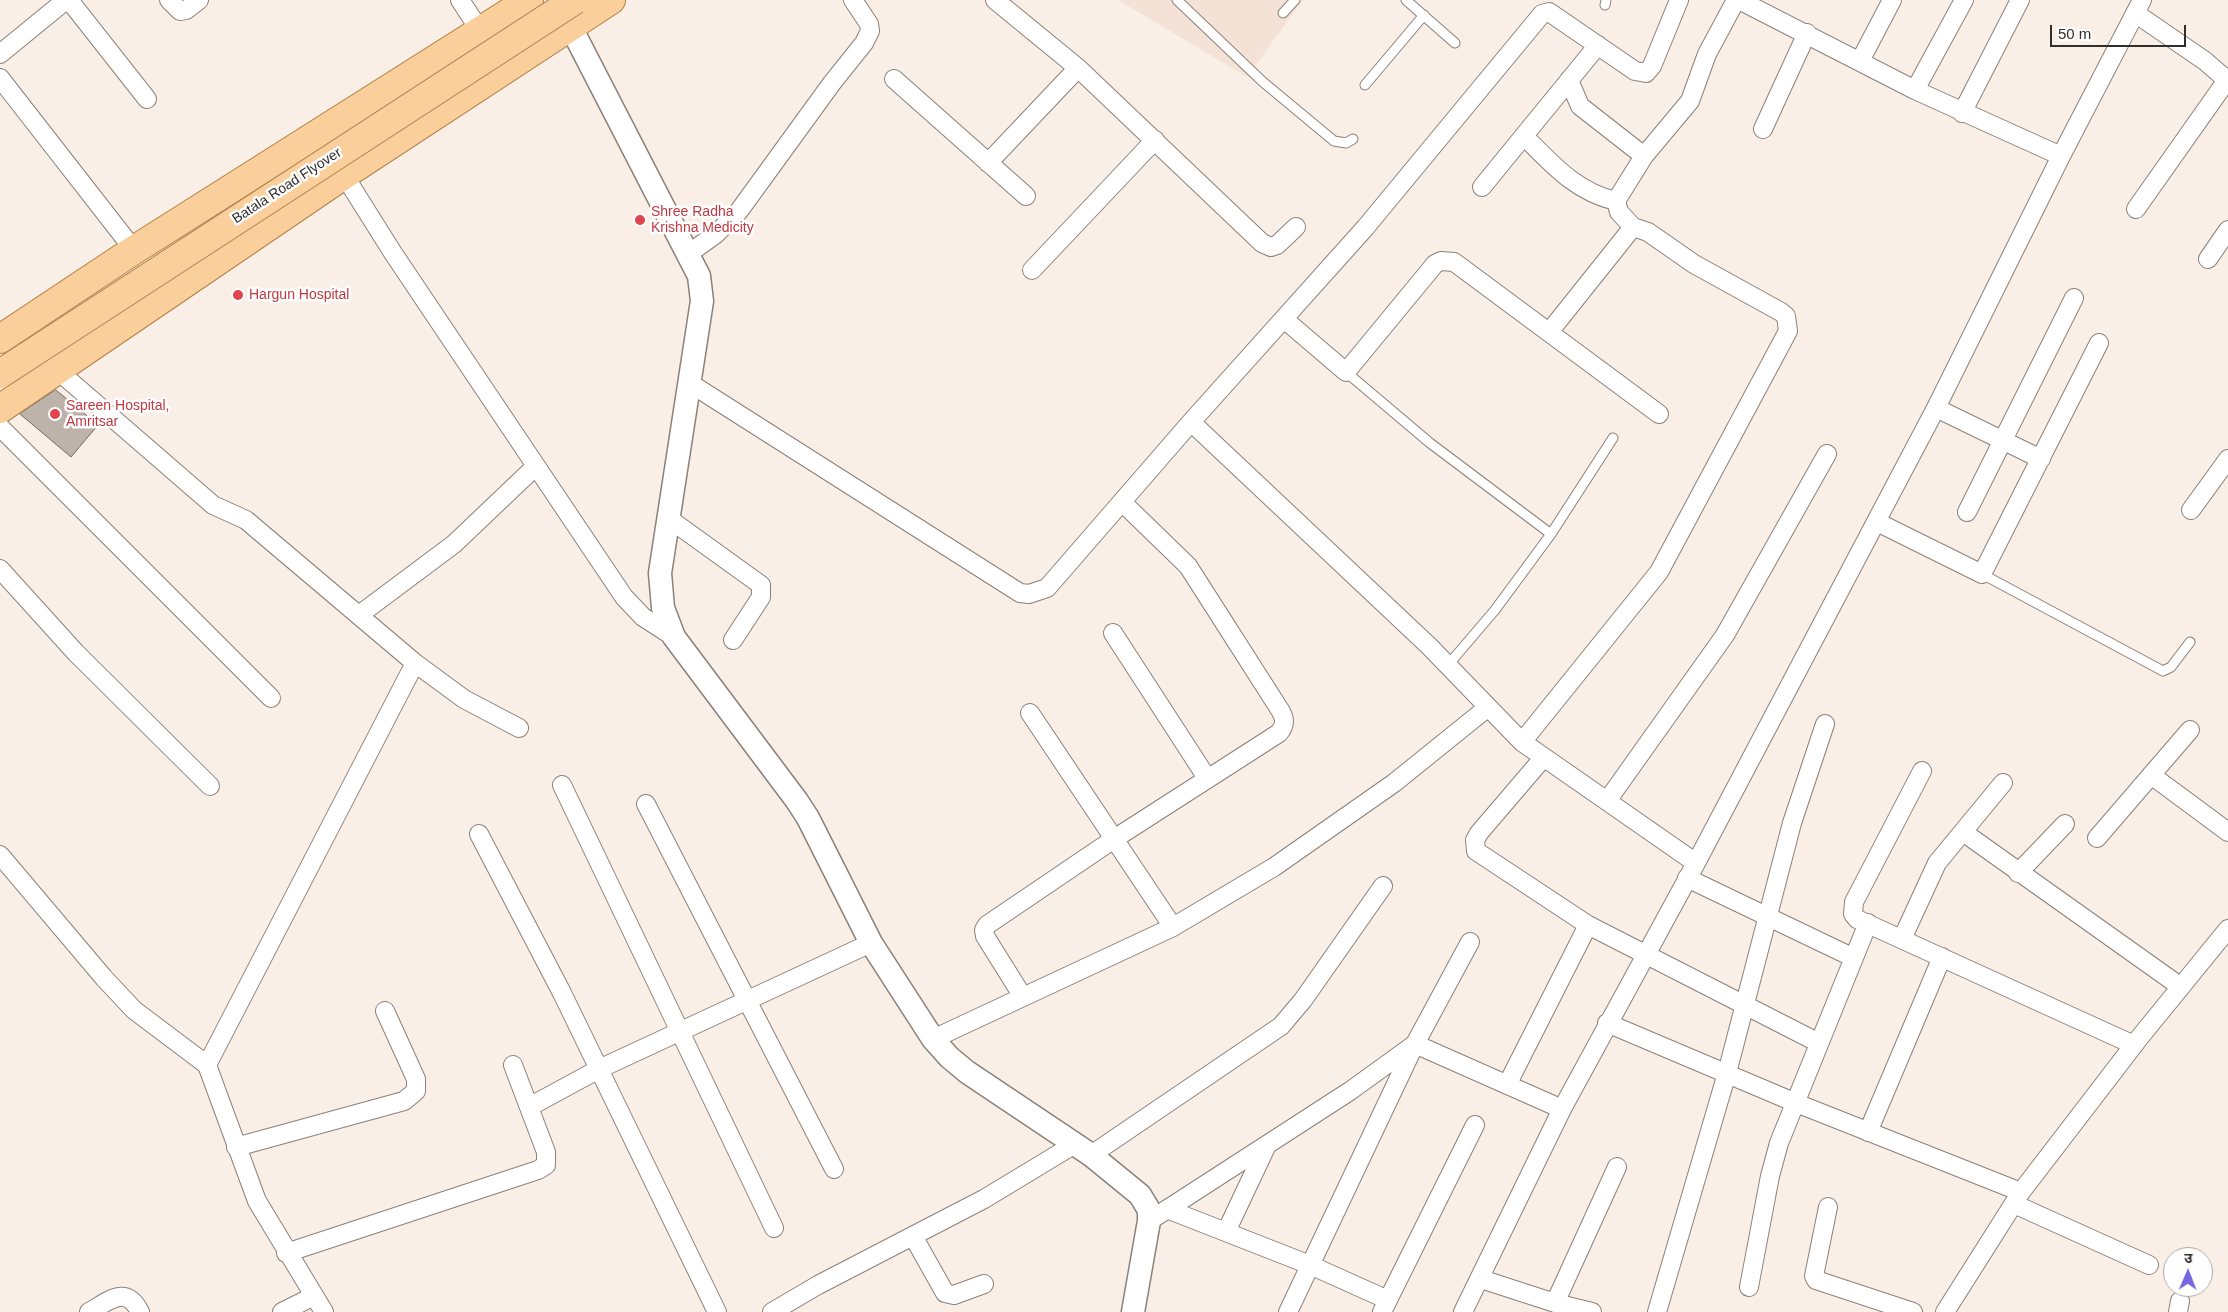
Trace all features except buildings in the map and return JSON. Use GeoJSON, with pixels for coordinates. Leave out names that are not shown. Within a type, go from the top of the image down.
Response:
{"type":"FeatureCollection","features":[{"type":"Feature","properties":{"kind":"main road"},"geometry":{"type":"LineString","coordinates":[[0,339],[134,250],[529,0]]}},
{"type":"Feature","properties":{"kind":"main road"},"geometry":{"type":"LineString","coordinates":[[0,409],[56,369],[344,175],[573,13],[611,0]]}},
{"type":"Feature","properties":{"kind":"main road","name":"Batala Road Flyover"},"geometry":{"type":"LineString","coordinates":[[0,374],[573,13]]}},
{"type":"Feature","properties":{"kind":"street"},"geometry":{"type":"LineString","coordinates":[[0,54],[68,0],[147,98]]}},
{"type":"Feature","properties":{"kind":"street"},"geometry":{"type":"LineString","coordinates":[[169,0],[180,11],[186,10],[199,0]]}},
{"type":"Feature","properties":{"kind":"street"},"geometry":{"type":"LineString","coordinates":[[460,0],[481,32]]}},
{"type":"Feature","properties":{"kind":"street"},"geometry":{"type":"LineString","coordinates":[[554,0],[573,13],[699,276],[702,301],[660,573],[663,608],[674,637],[808,818],[871,943],[934,1039],[949,1057],[967,1072],[1083,1149],[1140,1195],[1149,1210],[1158,1215],[1226,1232],[1310,1265],[1385,1306],[1475,1125]]}},
{"type":"Feature","properties":{"kind":"street"},"geometry":{"type":"LineString","coordinates":[[688,254],[716,234],[739,211],[864,43],[870,31],[868,24],[853,0]]}},
{"type":"Feature","properties":{"kind":"street"},"geometry":{"type":"LineString","coordinates":[[995,0],[1078,68],[1266,245],[1277,245],[1296,227]]}},
{"type":"Feature","properties":{"kind":"street"},"geometry":{"type":"LineString","coordinates":[[688,382],[1020,593],[1029,594],[1047,588],[1191,422],[1371,220],[1542,14],[1549,12],[1634,71],[1646,73],[1652,66],[1679,0]]}},
{"type":"Feature","properties":{"kind":"street"},"geometry":{"type":"LineString","coordinates":[[1522,742],[1659,572],[1788,331],[1786,316],[1781,312],[1694,264],[1648,232],[1633,227],[1619,212],[1616,201],[1644,156],[1690,101],[1707,54],[1737,0],[1807,33],[1962,113],[2061,156]]}},
{"type":"Feature","properties":{"kind":"street"},"geometry":{"type":"LineString","coordinates":[[1860,61],[1892,0]]}},
{"type":"Feature","properties":{"kind":"street"},"geometry":{"type":"LineString","coordinates":[[1915,90],[1964,0]]}},
{"type":"Feature","properties":{"kind":"street"},"geometry":{"type":"LineString","coordinates":[[1962,113],[2020,0]]}},
{"type":"Feature","properties":{"kind":"street"},"geometry":{"type":"LineString","coordinates":[[1463,1312],[1562,1109],[1644,955],[1696,863],[1877,522],[2138,7],[2228,80],[2136,209]]}},
{"type":"Feature","properties":{"kind":"street"},"geometry":{"type":"LineString","coordinates":[[1763,129],[1807,33]]}},
{"type":"Feature","properties":{"kind":"street"},"geometry":{"type":"LineString","coordinates":[[1482,187],[1598,45]]}},
{"type":"Feature","properties":{"kind":"street"},"geometry":{"type":"LineString","coordinates":[[988,163],[1078,68]]}},
{"type":"Feature","properties":{"kind":"street"},"geometry":{"type":"LineString","coordinates":[[0,78],[134,250]]}},
{"type":"Feature","properties":{"kind":"street"},"geometry":{"type":"LineString","coordinates":[[894,79],[1026,196]]}},
{"type":"Feature","properties":{"kind":"street"},"geometry":{"type":"LineString","coordinates":[[1569,80],[1580,106],[1644,156]]}},
{"type":"Feature","properties":{"kind":"street"},"geometry":{"type":"LineString","coordinates":[[1524,136],[1573,183],[1594,195],[1616,201]]}},
{"type":"Feature","properties":{"kind":"street"},"geometry":{"type":"LineString","coordinates":[[1032,270],[1155,140]]}},
{"type":"Feature","properties":{"kind":"street"},"geometry":{"type":"LineString","coordinates":[[344,175],[392,253],[632,607],[655,626],[674,637]]}},
{"type":"Feature","properties":{"kind":"street"},"geometry":{"type":"LineString","coordinates":[[1550,331],[1633,227]]}},
{"type":"Feature","properties":{"kind":"street"},"geometry":{"type":"LineString","coordinates":[[2208,259],[2228,230]]}},
{"type":"Feature","properties":{"kind":"street"},"geometry":{"type":"LineString","coordinates":[[1284,318],[1346,372],[1435,264],[1441,261],[1454,262],[1550,331],[1659,414]]}},
{"type":"Feature","properties":{"kind":"street"},"geometry":{"type":"LineString","coordinates":[[1967,512],[2074,298]]}},
{"type":"Feature","properties":{"kind":"street"},"geometry":{"type":"LineString","coordinates":[[1877,522],[1982,574],[2099,343]]}},
{"type":"Feature","properties":{"kind":"street"},"geometry":{"type":"LineString","coordinates":[[56,369],[213,505],[246,520],[415,663],[464,699],[519,728]]}},
{"type":"Feature","properties":{"kind":"street"},"geometry":{"type":"LineString","coordinates":[[1936,408],[2041,459]]}},
{"type":"Feature","properties":{"kind":"street"},"geometry":{"type":"LineString","coordinates":[[1191,422],[1448,665],[1487,708],[1522,742],[1696,863]]}},
{"type":"Feature","properties":{"kind":"street"},"geometry":{"type":"LineString","coordinates":[[0,427],[271,698]]}},
{"type":"Feature","properties":{"kind":"street"},"geometry":{"type":"LineString","coordinates":[[1607,801],[1725,635],[1827,454]]}},
{"type":"Feature","properties":{"kind":"street"},"geometry":{"type":"LineString","coordinates":[[2191,510],[2228,459]]}},
{"type":"Feature","properties":{"kind":"street"},"geometry":{"type":"LineString","coordinates":[[359,615],[454,544],[536,466]]}},
{"type":"Feature","properties":{"kind":"street"},"geometry":{"type":"LineString","coordinates":[[1023,997],[985,936],[984,930],[994,920],[1207,778],[1280,733],[1283,728],[1283,715],[1188,566],[1122,502]]}},
{"type":"Feature","properties":{"kind":"street"},"geometry":{"type":"LineString","coordinates":[[668,518],[761,585],[761,596],[733,640]]}},
{"type":"Feature","properties":{"kind":"street"},"geometry":{"type":"LineString","coordinates":[[0,569],[76,653],[210,786]]}},
{"type":"Feature","properties":{"kind":"street"},"geometry":{"type":"LineString","coordinates":[[1113,633],[1207,778]]}},
{"type":"Feature","properties":{"kind":"street"},"geometry":{"type":"LineString","coordinates":[[207,1065],[415,663]]}},
{"type":"Feature","properties":{"kind":"street"},"geometry":{"type":"LineString","coordinates":[[934,1039],[1173,927],[1320,837],[1394,783],[1487,708]]}},
{"type":"Feature","properties":{"kind":"street"},"geometry":{"type":"LineString","coordinates":[[1030,713],[1173,927]]}},
{"type":"Feature","properties":{"kind":"street"},"geometry":{"type":"LineString","coordinates":[[1657,1312],[1727,1073],[1769,918],[1792,823],[1825,724]]}},
{"type":"Feature","properties":{"kind":"street"},"geometry":{"type":"LineString","coordinates":[[2097,838],[2190,730]]}},
{"type":"Feature","properties":{"kind":"street"},"geometry":{"type":"LineString","coordinates":[[1544,756],[1479,833],[1474,846],[1481,856],[1588,925],[1820,1043]]}},
{"type":"Feature","properties":{"kind":"street"},"geometry":{"type":"LineString","coordinates":[[1922,771],[1854,902],[1853,914],[1902,939],[2134,1045]]}},
{"type":"Feature","properties":{"kind":"street"},"geometry":{"type":"LineString","coordinates":[[2151,775],[2228,832]]}},
{"type":"Feature","properties":{"kind":"street"},"geometry":{"type":"LineString","coordinates":[[1902,939],[1937,863],[2003,783]]}},
{"type":"Feature","properties":{"kind":"street"},"geometry":{"type":"LineString","coordinates":[[562,784],[774,1228]]}},
{"type":"Feature","properties":{"kind":"street"},"geometry":{"type":"LineString","coordinates":[[646,804],[834,1169]]}},
{"type":"Feature","properties":{"kind":"street"},"geometry":{"type":"LineString","coordinates":[[2018,873],[2065,824]]}},
{"type":"Feature","properties":{"kind":"street"},"geometry":{"type":"LineString","coordinates":[[1963,832],[2018,873],[2181,987]]}},
{"type":"Feature","properties":{"kind":"street"},"geometry":{"type":"LineString","coordinates":[[479,834],[599,1069],[717,1312]]}},
{"type":"Feature","properties":{"kind":"street"},"geometry":{"type":"LineString","coordinates":[[0,854],[104,978],[134,1010],[207,1065],[257,1201],[286,1253],[324,1312]]}},
{"type":"Feature","properties":{"kind":"street"},"geometry":{"type":"LineString","coordinates":[[1687,878],[1854,958]]}},
{"type":"Feature","properties":{"kind":"street"},"geometry":{"type":"LineString","coordinates":[[772,1312],[818,1285],[1083,1149],[1281,1026],[1303,1000],[1383,886]]}},
{"type":"Feature","properties":{"kind":"street"},"geometry":{"type":"LineString","coordinates":[[1748,1287],[1772,1167],[1868,923]]}},
{"type":"Feature","properties":{"kind":"street"},"geometry":{"type":"LineString","coordinates":[[1507,1085],[1588,925]]}},
{"type":"Feature","properties":{"kind":"street"},"geometry":{"type":"LineString","coordinates":[[1946,1312],[2018,1198],[2134,1045],[2228,928]]}},
{"type":"Feature","properties":{"kind":"street"},"geometry":{"type":"LineString","coordinates":[[1288,1312],[1415,1044],[1470,942]]}},
{"type":"Feature","properties":{"kind":"street"},"geometry":{"type":"LineString","coordinates":[[529,1107],[599,1069],[682,1033],[871,943]]}},
{"type":"Feature","properties":{"kind":"street"},"geometry":{"type":"LineString","coordinates":[[1868,1132],[1942,957]]}},
{"type":"Feature","properties":{"kind":"street"},"geometry":{"type":"LineString","coordinates":[[236,1147],[404,1101],[410,1097],[416,1091],[416,1079],[385,1011]]}},
{"type":"Feature","properties":{"kind":"street"},"geometry":{"type":"LineString","coordinates":[[1607,1023],[1868,1132],[2018,1198],[2149,1265]]}},
{"type":"Feature","properties":{"kind":"street"},"geometry":{"type":"LineString","coordinates":[[1415,1044],[1562,1109]]}},
{"type":"Feature","properties":{"kind":"street"},"geometry":{"type":"LineString","coordinates":[[1133,1312],[1158,1215],[1350,1091],[1415,1044]]}},
{"type":"Feature","properties":{"kind":"street"},"geometry":{"type":"LineString","coordinates":[[286,1253],[538,1170],[546,1165],[547,1157],[513,1065]]}},
{"type":"Feature","properties":{"kind":"street"},"geometry":{"type":"LineString","coordinates":[[1226,1232],[1267,1144]]}},
{"type":"Feature","properties":{"kind":"street"},"geometry":{"type":"LineString","coordinates":[[1555,1303],[1618,1168]]}},
{"type":"Feature","properties":{"kind":"street"},"geometry":{"type":"LineString","coordinates":[[1828,1207],[1814,1276],[1816,1280],[1913,1312]]}},
{"type":"Feature","properties":{"kind":"street"},"geometry":{"type":"LineString","coordinates":[[913,1236],[945,1293],[954,1295],[984,1284]]}},
{"type":"Feature","properties":{"kind":"street"},"geometry":{"type":"LineString","coordinates":[[1481,1278],[1555,1303],[1592,1312]]}},
{"type":"Feature","properties":{"kind":"street"},"geometry":{"type":"LineString","coordinates":[[89,1312],[115,1297],[122,1296],[129,1297],[135,1302],[140,1312]]}},
{"type":"Feature","properties":{"kind":"street"},"geometry":{"type":"LineString","coordinates":[[282,1312],[314,1296]]}},
{"type":"Feature","properties":{"kind":"lane"},"geometry":{"type":"LineString","coordinates":[[1177,0],[1262,82],[1334,141],[1346,143],[1354,138]]}},
{"type":"Feature","properties":{"kind":"lane"},"geometry":{"type":"LineString","coordinates":[[1283,13],[1294,0]]}},
{"type":"Feature","properties":{"kind":"lane"},"geometry":{"type":"LineString","coordinates":[[1406,0],[1455,42]]}},
{"type":"Feature","properties":{"kind":"lane"},"geometry":{"type":"LineString","coordinates":[[1366,85],[1424,15]]}},
{"type":"Feature","properties":{"kind":"lane"},"geometry":{"type":"LineString","coordinates":[[1346,372],[1423,438],[1550,534]]}},
{"type":"Feature","properties":{"kind":"lane"},"geometry":{"type":"LineString","coordinates":[[1448,665],[1495,610],[1550,534],[1613,438]]}},
{"type":"Feature","properties":{"kind":"lane"},"geometry":{"type":"LineString","coordinates":[[1982,574],[2162,671],[2171,667],[2190,642]]}},
{"type":"Feature","properties":{"kind":"shaded area"},"geometry":{"type":"Polygon","coordinates":[[[1118,0],[1303,0],[1247,77],[1118,0]]]}},
{"type":"Feature","properties":{"kind":"place","name":"Shree Radha Krishna Medicity"},"geometry":{"type":"Point","coordinates":[640,220]}},
{"type":"Feature","properties":{"kind":"place","name":"Hargun Hospital"},"geometry":{"type":"Point","coordinates":[238,295]}},
{"type":"Feature","properties":{"kind":"place","name":"Sareen Hospital, Amritsar"},"geometry":{"type":"Point","coordinates":[55,414]}}]}
